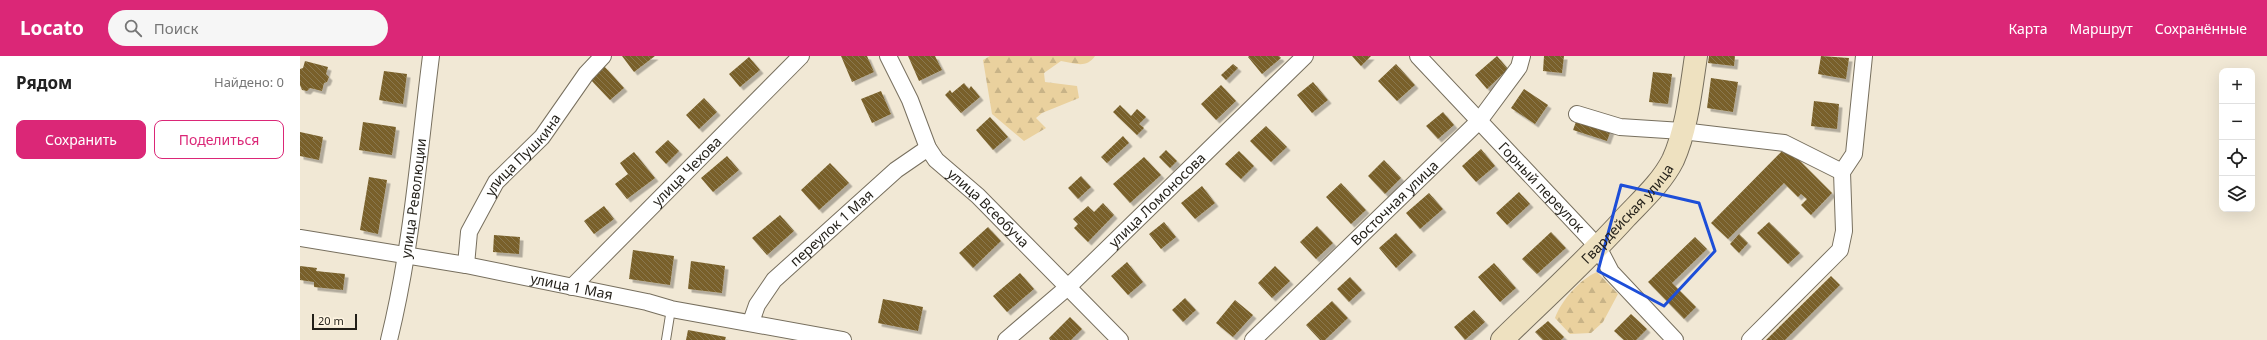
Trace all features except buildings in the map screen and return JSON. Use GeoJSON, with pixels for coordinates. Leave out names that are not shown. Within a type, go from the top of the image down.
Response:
{"type":"FeatureCollection","features":[{"type":"Feature","properties":{"kind":"street","name":"улица Революции"},"geometry":{"type":"LineString","coordinates":[[389,340],[398,305],[406,257],[431,56]]}},
{"type":"Feature","properties":{"kind":"street","name":"улица Пушкина"},"geometry":{"type":"LineString","coordinates":[[466,265],[470,232],[496,182],[542,137],[586,74],[603,56]]}},
{"type":"Feature","properties":{"kind":"street","name":"улица Чехова"},"geometry":{"type":"LineString","coordinates":[[572,287],[801,56]]}},
{"type":"Feature","properties":{"kind":"street","name":"улица Всеобуча"},"geometry":{"type":"LineString","coordinates":[[888,56],[910,100],[928,148],[936,160],[978,196],[1069,286],[1120,340]]}},
{"type":"Feature","properties":{"kind":"street","name":"улица Ломоносова"},"geometry":{"type":"LineString","coordinates":[[1006,340],[1069,286],[1305,56]]}},
{"type":"Feature","properties":{"kind":"street","name":"Горный переулок"},"geometry":{"type":"LineString","coordinates":[[1418,56],[1598,247],[1611,272],[1675,340]]}},
{"type":"Feature","properties":{"kind":"street","name":"Восточная улица"},"geometry":{"type":"LineString","coordinates":[[1260,337],[1478,121],[1519,67],[1522,56]]}},
{"type":"Feature","properties":{"kind":"street","name":"Гвардейская улица"},"geometry":{"type":"LineString","coordinates":[[1502,340],[1598,247],[1656,185],[1673,159],[1682,131],[1687,112],[1696,56]]}},
{"type":"Feature","properties":{"kind":"street"},"geometry":{"type":"LineString","coordinates":[[1750,340],[1840,250],[1844,231],[1842,172],[1854,154],[1864,56]]}},
{"type":"Feature","properties":{"kind":"street"},"geometry":{"type":"LineString","coordinates":[[1577,114],[1620,127],[1682,131],[1784,143],[1842,172]]}},
{"type":"Feature","properties":{"kind":"street","name":"переулок 1 Мая"},"geometry":{"type":"LineString","coordinates":[[751,322],[757,305],[774,280],[896,170],[928,148]]}},
{"type":"Feature","properties":{"kind":"street","name":"улица 1 Мая"},"geometry":{"type":"LineString","coordinates":[[300,238],[406,257],[466,265],[671,309],[751,322],[843,340]]}},
{"type":"Feature","properties":{"kind":"lane"},"geometry":{"type":"LineString","coordinates":[[666,340],[671,309]]}},
{"type":"Feature","properties":{"kind":"highlighted area"},"geometry":{"type":"Polygon","coordinates":[[[1621,185],[1699,203],[1715,251],[1664,306],[1598,271],[1621,185]]]}},
{"type":"Feature","properties":{"kind":"green space"},"geometry":{"type":"Polygon","coordinates":[[[990,56],[1095,56],[1088,63],[1084,64],[1061,61],[1044,73],[1045,82],[1077,86],[1079,98],[1042,113],[1036,118],[1046,128],[1024,141],[992,114],[983,60],[990,56]]]}},
{"type":"Feature","properties":{"kind":"green space"},"geometry":{"type":"Polygon","coordinates":[[[1597,272],[1618,294],[1603,322],[1591,333],[1570,334],[1555,318],[1558,311],[1566,298],[1578,285],[1597,272]]]}}]}
